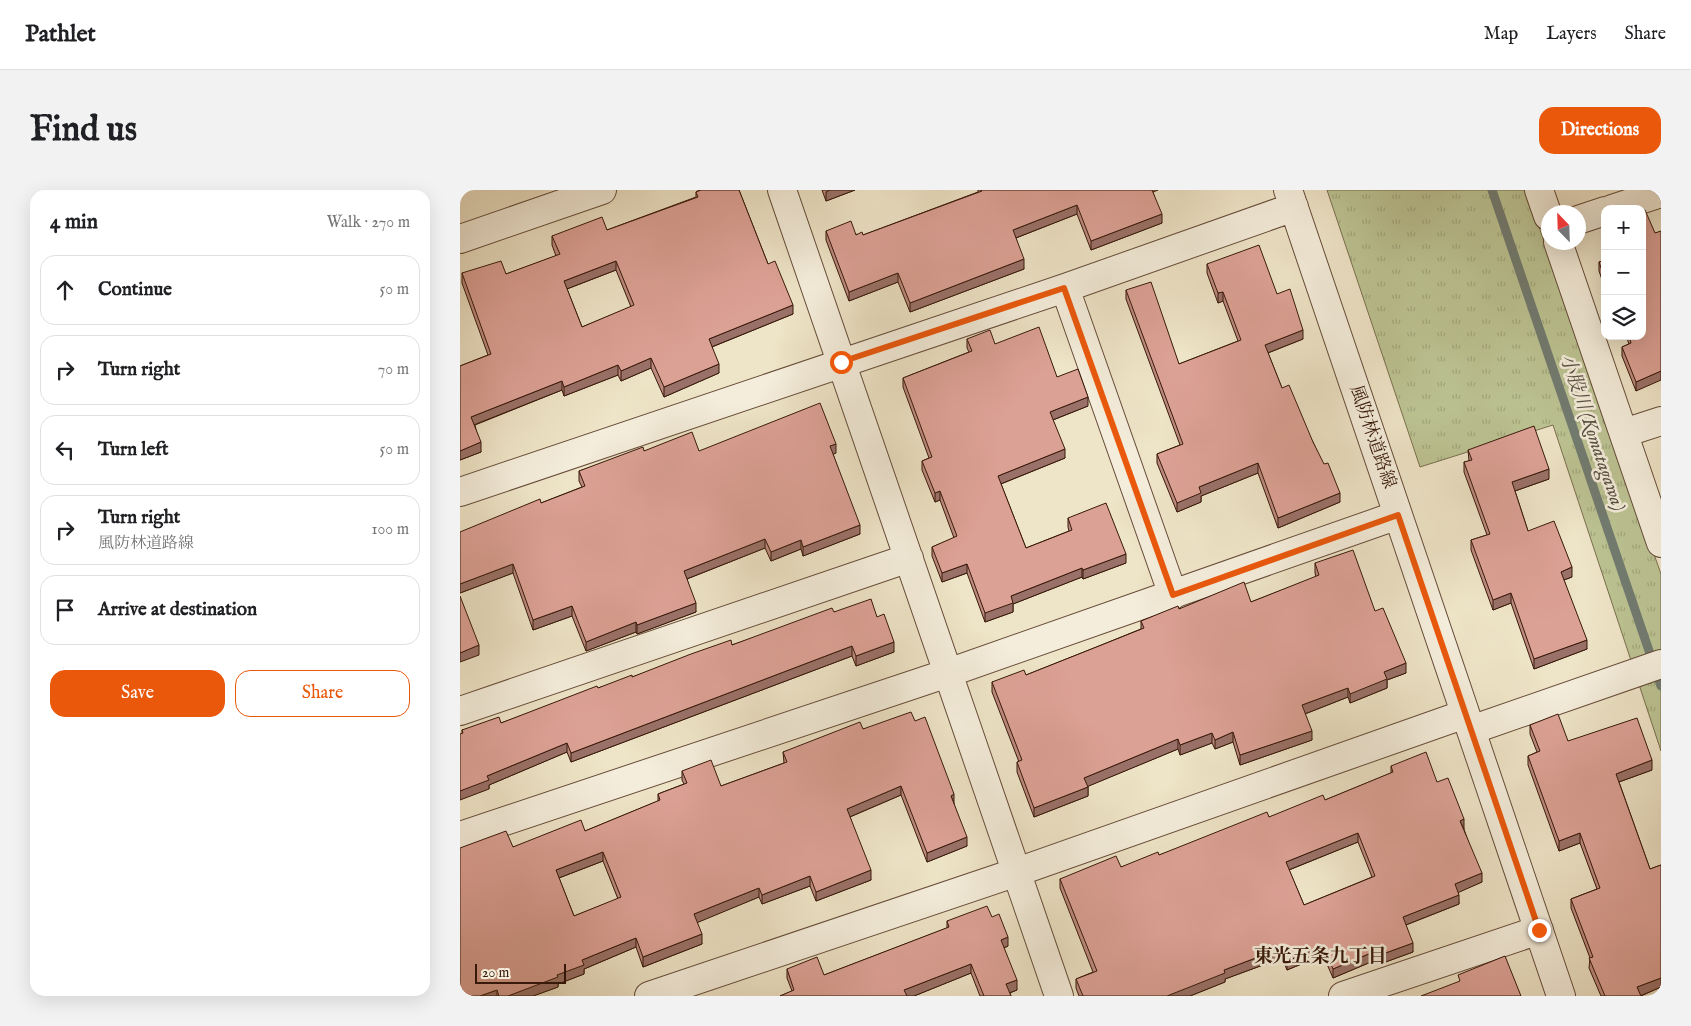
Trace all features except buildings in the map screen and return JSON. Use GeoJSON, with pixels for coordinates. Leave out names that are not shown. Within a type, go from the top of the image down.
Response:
{"type":"FeatureCollection","features":[{"type":"Feature","properties":{"kind":"street"},"geometry":{"type":"LineString","coordinates":[[460,239],[602,190]]}},
{"type":"Feature","properties":{"kind":"street"},"geometry":{"type":"LineString","coordinates":[[782,190],[1059,996]]}},
{"type":"Feature","properties":{"kind":"street"},"geometry":{"type":"LineString","coordinates":[[1539,190],[1544,205]]}},
{"type":"Feature","properties":{"kind":"street"},"geometry":{"type":"LineString","coordinates":[[1624,205],[1661,193]]}},
{"type":"Feature","properties":{"kind":"street"},"geometry":{"type":"LineString","coordinates":[[460,492],[1064,288],[1291,199]]}},
{"type":"Feature","properties":{"kind":"street","name":"風防林道路線"},"geometry":{"type":"LineString","coordinates":[[1291,199],[1561,996]]}},
{"type":"Feature","properties":{"kind":"street"},"geometry":{"type":"LineString","coordinates":[[1586,217],[1601,212]]}},
{"type":"Feature","properties":{"kind":"street"},"geometry":{"type":"LineString","coordinates":[[1561,250],[1661,543]]}},
{"type":"Feature","properties":{"kind":"street"},"geometry":{"type":"LineString","coordinates":[[1064,288],[1173,595]]}},
{"type":"Feature","properties":{"kind":"street"},"geometry":{"type":"LineString","coordinates":[[1624,433],[1661,421]]}},
{"type":"Feature","properties":{"kind":"street"},"geometry":{"type":"LineString","coordinates":[[460,836],[948,672],[1398,515]]}},
{"type":"Feature","properties":{"kind":"street"},"geometry":{"type":"LineString","coordinates":[[460,711],[909,558]]}},
{"type":"Feature","properties":{"kind":"street"},"geometry":{"type":"LineString","coordinates":[[649,996],[1468,722],[1648,668]]}},
{"type":"Feature","properties":{"kind":"street"},"geometry":{"type":"LineString","coordinates":[[1342,996],[1539,930]]}},
{"type":"Feature","properties":{"kind":"green space"},"geometry":{"type":"Polygon","coordinates":[[[1327,190],[1526,190],[1541,233],[1541,250],[1547,250],[1661,574],[1661,751],[1553,425],[1420,467],[1327,190]]]}},
{"type":"Feature","properties":{"kind":"waterway","name":"小股川 (Komatagawa)"},"geometry":{"type":"LineString","coordinates":[[1492,190],[1661,686]]}},
{"type":"Feature","properties":{"kind":"district","name":"東光五条九丁目"},"geometry":{"type":"Point","coordinates":[1320,957]}},
{"type":"Feature","properties":{"kind":"route"},"geometry":{"type":"LineString","coordinates":[[841,362],[1064,288],[1173,595],[1398,515],[1539,930]]}}]}
